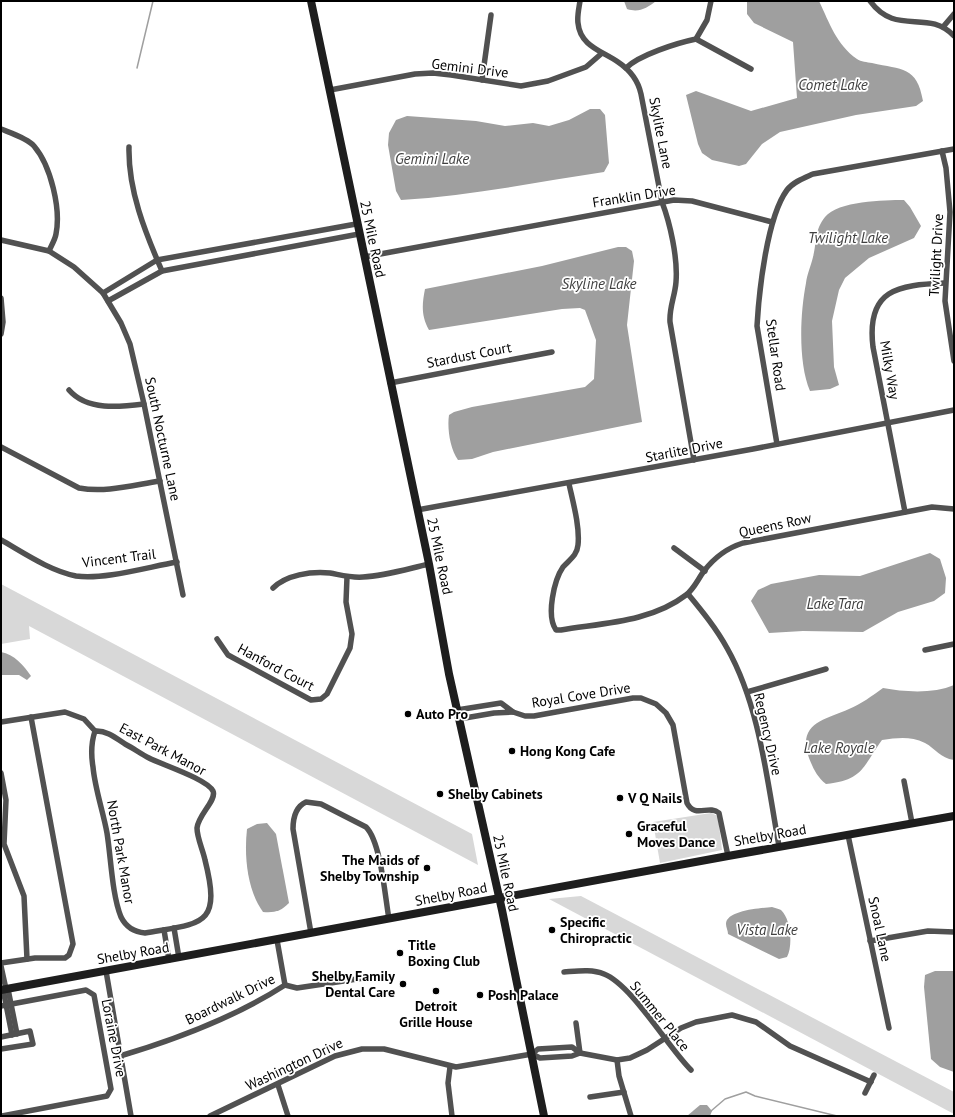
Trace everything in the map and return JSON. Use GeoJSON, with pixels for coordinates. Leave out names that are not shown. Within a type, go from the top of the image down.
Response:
{"type":"FeatureCollection","features":[{"type":"Feature","properties":{"kind":"street","name":"25 Mile Road"},"geometry":{"type":"LineString","coordinates":[[311,1],[356,224],[429,564],[449,674],[499,898],[544,1116]]}},
{"type":"Feature","properties":{"kind":"street","name":"Skylite Lane"},"geometry":{"type":"LineString","coordinates":[[580,1],[578,23],[587,42],[601,54],[618,62],[626,68],[638,82],[640,88],[662,202],[667,215],[676,271],[674,292],[669,312],[694,460]]}},
{"type":"Feature","properties":{"kind":"street"},"geometry":{"type":"LineString","coordinates":[[626,68],[632,61],[648,54],[696,39],[707,20],[711,1]]}},
{"type":"Feature","properties":{"kind":"street"},"geometry":{"type":"LineString","coordinates":[[870,1],[881,14],[893,20],[932,23],[943,27],[954,36]]}},
{"type":"Feature","properties":{"kind":"street"},"geometry":{"type":"LineString","coordinates":[[943,27],[954,14]]}},
{"type":"Feature","properties":{"kind":"street"},"geometry":{"type":"LineString","coordinates":[[482,80],[491,15]]}},
{"type":"Feature","properties":{"kind":"street"},"geometry":{"type":"LineString","coordinates":[[696,39],[751,69]]}},
{"type":"Feature","properties":{"kind":"street","name":"Gemini Drive"},"geometry":{"type":"LineString","coordinates":[[330,90],[415,74],[451,75],[521,86],[540,83],[586,67],[601,54]]}},
{"type":"Feature","properties":{"kind":"street"},"geometry":{"type":"LineString","coordinates":[[1,129],[33,145],[46,164],[57,209],[58,222],[56,237],[49,251]]}},
{"type":"Feature","properties":{"kind":"street"},"geometry":{"type":"LineString","coordinates":[[129,146],[131,175],[136,200],[162,271]]}},
{"type":"Feature","properties":{"kind":"street"},"geometry":{"type":"LineString","coordinates":[[772,222],[788,189],[799,180],[813,174],[954,149]]}},
{"type":"Feature","properties":{"kind":"street","name":"Twilight Drive"},"geometry":{"type":"LineString","coordinates":[[942,151],[946,168],[950,212],[945,283],[946,316],[954,361]]}},
{"type":"Feature","properties":{"kind":"street","name":"Franklin Drive"},"geometry":{"type":"LineString","coordinates":[[364,257],[674,200],[692,201],[772,222]]}},
{"type":"Feature","properties":{"kind":"street","name":"Stellar Road"},"geometry":{"type":"LineString","coordinates":[[772,222],[758,310],[757,326],[777,444]]}},
{"type":"Feature","properties":{"kind":"street"},"geometry":{"type":"LineString","coordinates":[[103,293],[157,260],[356,224]]}},
{"type":"Feature","properties":{"kind":"street"},"geometry":{"type":"LineString","coordinates":[[335,228],[337,238]]}},
{"type":"Feature","properties":{"kind":"street"},"geometry":{"type":"LineString","coordinates":[[108,301],[162,271],[359,234]]}},
{"type":"Feature","properties":{"kind":"street","name":"South Nocturne Lane"},"geometry":{"type":"LineString","coordinates":[[1,242],[49,251],[74,267],[103,293],[127,335],[144,404],[183,595]]}},
{"type":"Feature","properties":{"kind":"street"},"geometry":{"type":"LineString","coordinates":[[255,243],[258,252]]}},
{"type":"Feature","properties":{"kind":"street","name":"Milky Way"},"geometry":{"type":"LineString","coordinates":[[905,512],[872,335],[875,311],[886,296],[900,287],[945,283]]}},
{"type":"Feature","properties":{"kind":"street"},"geometry":{"type":"LineString","coordinates":[[1,298],[3,322],[1,334]]}},
{"type":"Feature","properties":{"kind":"street","name":"Stardust Court"},"geometry":{"type":"LineString","coordinates":[[390,383],[552,352]]}},
{"type":"Feature","properties":{"kind":"street"},"geometry":{"type":"LineString","coordinates":[[69,390],[74,396],[82,400],[101,405],[121,407],[144,404]]}},
{"type":"Feature","properties":{"kind":"street","name":"Starlite Drive"},"geometry":{"type":"LineString","coordinates":[[417,510],[570,484],[888,424],[954,410]]}},
{"type":"Feature","properties":{"kind":"street"},"geometry":{"type":"LineString","coordinates":[[1,447],[79,488],[91,491],[160,481]]}},
{"type":"Feature","properties":{"kind":"street","name":"Queens Row"},"geometry":{"type":"LineString","coordinates":[[570,484],[578,545],[574,557],[564,567],[554,587],[552,620],[556,630],[649,614],[670,606],[688,594],[705,571],[731,546],[905,512],[932,508],[954,509]]}},
{"type":"Feature","properties":{"kind":"street","name":"Vincent Trail"},"geometry":{"type":"LineString","coordinates":[[1,540],[56,569],[75,576],[109,574],[177,562]]}},
{"type":"Feature","properties":{"kind":"street"},"geometry":{"type":"LineString","coordinates":[[674,548],[705,571]]}},
{"type":"Feature","properties":{"kind":"street"},"geometry":{"type":"LineString","coordinates":[[272,588],[282,580],[308,574],[330,573],[347,577],[373,577],[429,564]]}},
{"type":"Feature","properties":{"kind":"street","name":"Hanford Court"},"geometry":{"type":"LineString","coordinates":[[217,639],[228,655],[311,700],[321,699],[327,694],[352,641],[346,602],[347,577]]}},
{"type":"Feature","properties":{"kind":"street","name":"Regency Drive"},"geometry":{"type":"LineString","coordinates":[[688,594],[719,634],[728,649],[747,692],[756,724],[779,846]]}},
{"type":"Feature","properties":{"kind":"street"},"geometry":{"type":"LineString","coordinates":[[925,650],[954,644]]}},
{"type":"Feature","properties":{"kind":"street"},"geometry":{"type":"LineString","coordinates":[[747,692],[826,669]]}},
{"type":"Feature","properties":{"kind":"street","name":"Royal Cove Drive"},"geometry":{"type":"LineString","coordinates":[[458,710],[501,703],[513,712],[525,716],[534,716],[637,698],[656,704],[666,713],[673,725],[687,803],[692,810],[714,809],[719,813],[728,856]]}},
{"type":"Feature","properties":{"kind":"street"},"geometry":{"type":"LineString","coordinates":[[1,722],[65,712],[72,713],[84,719],[95,731]]}},
{"type":"Feature","properties":{"kind":"street","name":"Royal Cove Drive"},"geometry":{"type":"LineString","coordinates":[[459,719],[494,713],[513,712]]}},
{"type":"Feature","properties":{"kind":"street"},"geometry":{"type":"LineString","coordinates":[[14,1034],[6,1005],[1,965],[27,959],[65,958],[71,950],[73,944],[31,717]]}},
{"type":"Feature","properties":{"kind":"street","name":"East Park Manor"},"geometry":{"type":"LineString","coordinates":[[95,731],[105,732],[148,757],[192,776],[212,789],[214,795]]}},
{"type":"Feature","properties":{"kind":"street","name":"North Park Manor"},"geometry":{"type":"LineString","coordinates":[[95,731],[92,739],[93,769],[106,832],[116,898],[121,917],[127,926],[137,933],[164,930],[198,922],[208,913],[210,906],[210,889],[207,869],[197,833],[197,823],[205,809],[213,800],[214,795]]}},
{"type":"Feature","properties":{"kind":"street"},"geometry":{"type":"LineString","coordinates":[[1,774],[6,800],[4,844],[24,896],[27,959]]}},
{"type":"Feature","properties":{"kind":"street"},"geometry":{"type":"LineString","coordinates":[[904,781],[912,823]]}},
{"type":"Feature","properties":{"kind":"street"},"geometry":{"type":"LineString","coordinates":[[311,933],[293,829],[293,821],[298,808],[306,802],[321,804],[344,815],[371,832],[378,851],[389,919]]}},
{"type":"Feature","properties":{"kind":"street","name":"Shelby Road"},"geometry":{"type":"LineString","coordinates":[[5,989],[169,960],[779,846],[954,816]]}},
{"type":"Feature","properties":{"kind":"street","name":"Snoal Lane"},"geometry":{"type":"LineString","coordinates":[[848,835],[870,942],[890,1028]]}},
{"type":"Feature","properties":{"kind":"street"},"geometry":{"type":"LineString","coordinates":[[174,928],[179,958]]}},
{"type":"Feature","properties":{"kind":"street"},"geometry":{"type":"LineString","coordinates":[[164,930],[169,960]]}},
{"type":"Feature","properties":{"kind":"street"},"geometry":{"type":"LineString","coordinates":[[870,942],[928,931],[954,932]]}},
{"type":"Feature","properties":{"kind":"street"},"geometry":{"type":"LineString","coordinates":[[277,940],[285,985]]}},
{"type":"Feature","properties":{"kind":"street"},"geometry":{"type":"LineString","coordinates":[[106,971],[131,1116]]}},
{"type":"Feature","properties":{"kind":"street","name":"Summer Place"},"geometry":{"type":"LineString","coordinates":[[564,972],[597,972],[611,978],[646,1013],[664,1039],[691,1070]]}},
{"type":"Feature","properties":{"kind":"street","name":"Boardwalk Drive"},"geometry":{"type":"LineString","coordinates":[[120,1056],[164,1042],[202,1026],[272,993],[285,985],[297,988],[377,976]]}},
{"type":"Feature","properties":{"kind":"street","name":"Loraine Drive"},"geometry":{"type":"LineString","coordinates":[[2,1116],[107,1096],[112,1088],[94,995],[86,990],[6,1005]]}},
{"type":"Feature","properties":{"kind":"street"},"geometry":{"type":"LineString","coordinates":[[580,1053],[572,1056],[540,1058],[532,1054],[538,1049],[572,1047],[580,1053],[617,1060],[639,1055],[681,1028],[696,1022],[714,1017],[732,1015],[741,1016],[756,1022],[790,1046],[871,1082]]}},
{"type":"Feature","properties":{"kind":"street"},"geometry":{"type":"LineString","coordinates":[[576,1023],[580,1053]]}},
{"type":"Feature","properties":{"kind":"street"},"geometry":{"type":"LineString","coordinates":[[1,1037],[30,1032],[33,1044],[1,1049]]}},
{"type":"Feature","properties":{"kind":"street","name":"Washington Drive"},"geometry":{"type":"LineString","coordinates":[[210,1116],[278,1085],[335,1056],[362,1049],[392,1050],[450,1067],[466,1067],[532,1054]]}},
{"type":"Feature","properties":{"kind":"street"},"geometry":{"type":"LineString","coordinates":[[617,1060],[631,1116]]}},
{"type":"Feature","properties":{"kind":"street"},"geometry":{"type":"LineString","coordinates":[[450,1067],[448,1083],[452,1116]]}},
{"type":"Feature","properties":{"kind":"street"},"geometry":{"type":"LineString","coordinates":[[865,1093],[874,1075]]}},
{"type":"Feature","properties":{"kind":"street"},"geometry":{"type":"LineString","coordinates":[[278,1085],[288,1116]]}},
{"type":"Feature","properties":{"kind":"street"},"geometry":{"type":"LineString","coordinates":[[590,1097],[624,1092]]}},
{"type":"Feature","properties":{"kind":"shaded area"},"geometry":{"type":"Polygon","coordinates":[[[1,584],[472,834],[478,865],[29,626],[30,639],[1,644],[1,584]]]}},
{"type":"Feature","properties":{"kind":"shaded area"},"geometry":{"type":"Polygon","coordinates":[[[711,813],[718,816],[722,850],[660,863],[653,822],[711,813]]]}},
{"type":"Feature","properties":{"kind":"shaded area"},"geometry":{"type":"Polygon","coordinates":[[[581,896],[954,1092],[954,1114],[549,899],[581,896]]]}},
{"type":"Feature","properties":{"kind":"water"},"geometry":{"type":"Polygon","coordinates":[[[624,1],[656,1],[646,8],[631,10],[627,9],[624,1]]]}},
{"type":"Feature","properties":{"kind":"water","name":"Comet Lake"},"geometry":{"type":"Polygon","coordinates":[[[747,1],[819,1],[834,33],[850,53],[860,61],[900,69],[912,75],[917,81],[923,101],[916,106],[856,115],[780,132],[762,144],[746,164],[739,166],[712,160],[702,153],[698,144],[686,95],[696,91],[751,111],[797,98],[793,42],[754,23],[747,14],[747,1]]]}},
{"type":"Feature","properties":{"kind":"water","name":"Gemini Lake"},"geometry":{"type":"Polygon","coordinates":[[[590,109],[600,109],[605,115],[609,163],[604,172],[477,192],[426,198],[401,200],[396,191],[388,145],[389,133],[396,120],[407,116],[476,121],[505,126],[533,123],[549,126],[569,120],[590,109]]]}},
{"type":"Feature","properties":{"kind":"water","name":"Twilight Lake"},"geometry":{"type":"Polygon","coordinates":[[[904,200],[921,226],[914,238],[869,258],[845,278],[839,290],[832,321],[834,367],[839,385],[830,389],[810,391],[803,367],[801,323],[804,295],[816,237],[821,222],[831,212],[850,205],[862,202],[904,200]]]}},
{"type":"Feature","properties":{"kind":"water","name":"Skyline Lake"},"geometry":{"type":"Polygon","coordinates":[[[618,247],[626,247],[632,251],[634,261],[627,325],[642,422],[493,452],[472,459],[458,460],[453,450],[450,438],[448,426],[449,415],[472,407],[585,387],[594,379],[596,340],[585,310],[580,308],[562,309],[429,330],[426,325],[423,310],[425,289],[542,266],[618,247]]]}},
{"type":"Feature","properties":{"kind":"water","name":"Lake Tara"},"geometry":{"type":"Polygon","coordinates":[[[930,553],[940,559],[946,578],[945,593],[934,601],[898,612],[863,632],[803,631],[769,633],[751,601],[758,590],[771,584],[819,575],[860,576],[930,553]]]}},
{"type":"Feature","properties":{"kind":"water"},"geometry":{"type":"Polygon","coordinates":[[[1,652],[14,658],[31,676],[27,680],[19,675],[1,675],[1,652]]]}},
{"type":"Feature","properties":{"kind":"water","name":"Lake Royale"},"geometry":{"type":"Polygon","coordinates":[[[954,685],[954,760],[938,753],[925,743],[904,738],[882,740],[860,771],[855,776],[848,779],[826,784],[816,772],[809,758],[806,746],[807,737],[815,724],[858,705],[883,688],[928,691],[954,685]]]}},
{"type":"Feature","properties":{"kind":"water"},"geometry":{"type":"Polygon","coordinates":[[[267,823],[276,834],[289,903],[278,911],[263,912],[253,894],[250,883],[246,839],[247,829],[257,824],[267,823]]]}},
{"type":"Feature","properties":{"kind":"water","name":"Vista Lake"},"geometry":{"type":"Polygon","coordinates":[[[772,907],[781,910],[784,914],[790,933],[790,946],[787,957],[779,959],[728,934],[726,925],[728,919],[738,913],[753,909],[772,907]]]}},
{"type":"Feature","properties":{"kind":"water"},"geometry":{"type":"Polygon","coordinates":[[[935,971],[954,971],[954,1072],[940,1067],[931,1059],[924,987],[925,975],[935,971]]]}},
{"type":"Feature","properties":{"kind":"water"},"geometry":{"type":"Polygon","coordinates":[[[700,1105],[707,1105],[712,1111],[710,1116],[687,1116],[700,1105]]]}},
{"type":"Feature","properties":{"kind":"waterway"},"geometry":{"type":"LineString","coordinates":[[137,68],[153,1]]}},
{"type":"Feature","properties":{"kind":"waterway"},"geometry":{"type":"LineString","coordinates":[[711,1111],[725,1099],[746,1092],[755,1096],[837,1116]]}},
{"type":"Feature","properties":{"kind":"place","name":"Auto Pro"},"geometry":{"type":"Point","coordinates":[408,714]}},
{"type":"Feature","properties":{"kind":"place","name":"Hong Kong Cafe"},"geometry":{"type":"Point","coordinates":[512,751]}},
{"type":"Feature","properties":{"kind":"place","name":"Shelby Cabinets"},"geometry":{"type":"Point","coordinates":[440,794]}},
{"type":"Feature","properties":{"kind":"place","name":"V Q Nails"},"geometry":{"type":"Point","coordinates":[620,798]}},
{"type":"Feature","properties":{"kind":"place","name":"Graceful Moves Dance"},"geometry":{"type":"Point","coordinates":[629,834]}},
{"type":"Feature","properties":{"kind":"place","name":"The Maids of Shelby Township"},"geometry":{"type":"Point","coordinates":[427,868]}},
{"type":"Feature","properties":{"kind":"place","name":"Specific Chiropractic"},"geometry":{"type":"Point","coordinates":[552,930]}},
{"type":"Feature","properties":{"kind":"place","name":"Title Boxing Club"},"geometry":{"type":"Point","coordinates":[400,953]}},
{"type":"Feature","properties":{"kind":"place","name":"Shelby Family Dental Care"},"geometry":{"type":"Point","coordinates":[403,984]}},
{"type":"Feature","properties":{"kind":"place","name":"Detroit Grille House"},"geometry":{"type":"Point","coordinates":[436,991]}},
{"type":"Feature","properties":{"kind":"place","name":"Posh Palace"},"geometry":{"type":"Point","coordinates":[480,995]}}]}
